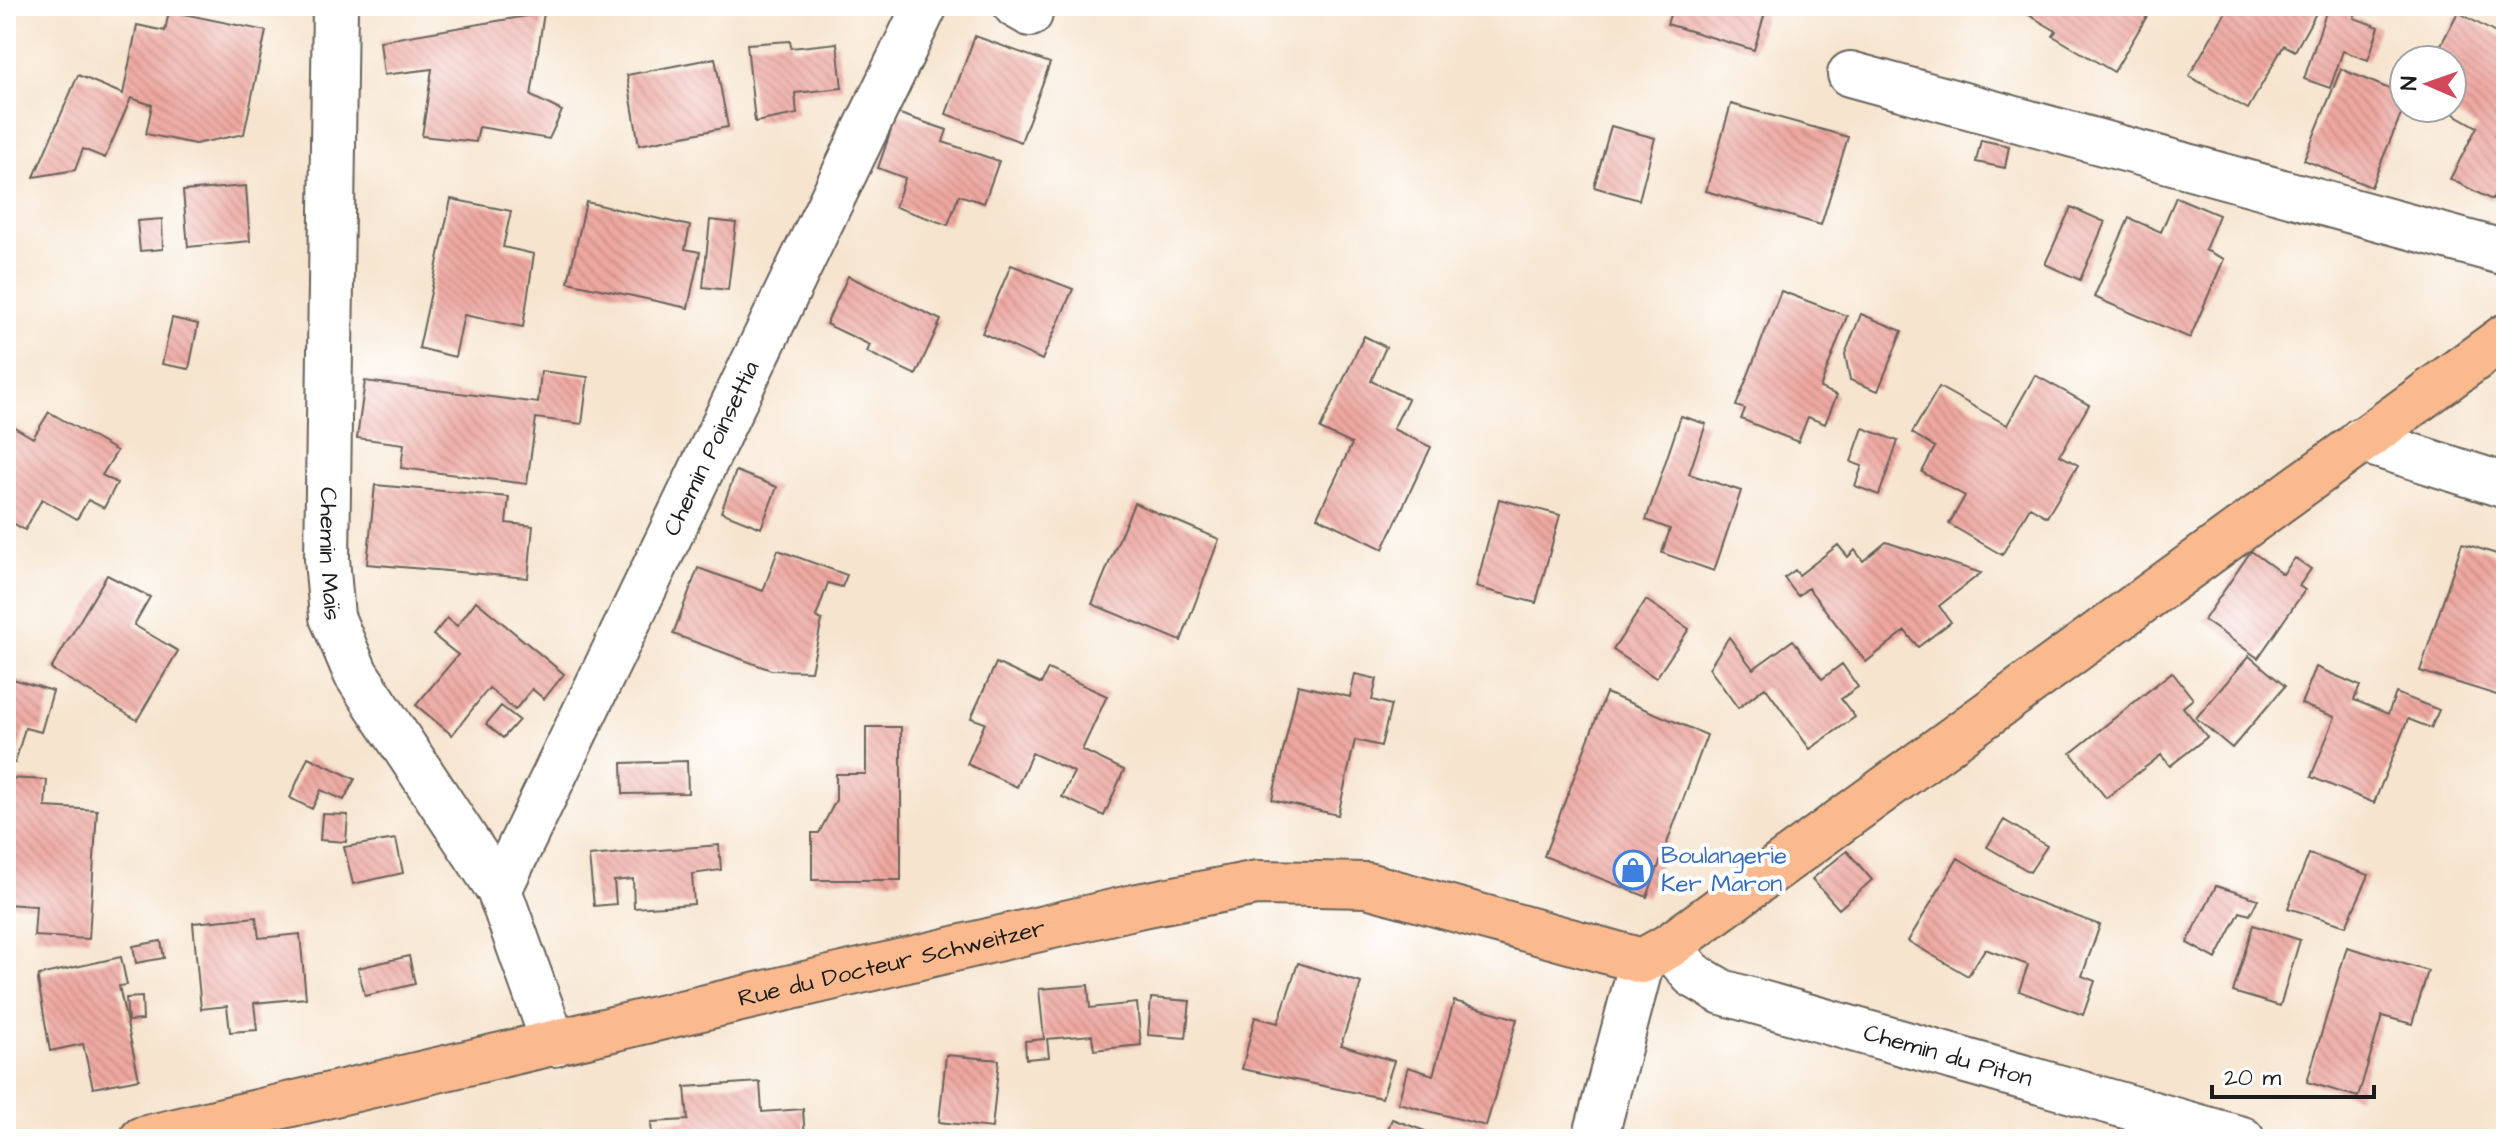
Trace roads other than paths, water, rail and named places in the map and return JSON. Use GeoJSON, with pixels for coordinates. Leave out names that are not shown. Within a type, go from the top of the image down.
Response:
{"type":"FeatureCollection","features":[{"type":"Feature","properties":{"kind":"main road"},"geometry":{"type":"LineString","coordinates":[[1656,954],[2506,336]]}},
{"type":"Feature","properties":{"kind":"main road","name":"Rue du Docteur Schweitzer"},"geometry":{"type":"LineString","coordinates":[[142,1139],[1138,906],[1257,883],[1367,885],[1656,954]]}},
{"type":"Feature","properties":{"kind":"street","name":"Chemin Maïs"},"geometry":{"type":"LineString","coordinates":[[335,6],[327,559],[332,617],[356,674],[499,890],[554,1044]]}},
{"type":"Feature","properties":{"kind":"street","name":"Chemin Poinsettia"},"geometry":{"type":"LineString","coordinates":[[499,890],[925,6]]}},
{"type":"Feature","properties":{"kind":"street"},"geometry":{"type":"LineString","coordinates":[[1850,74],[2506,253]]}},
{"type":"Feature","properties":{"kind":"street"},"geometry":{"type":"LineString","coordinates":[[2361,440],[2506,486]]}},
{"type":"Feature","properties":{"kind":"street"},"geometry":{"type":"LineString","coordinates":[[1595,1139],[1656,954]]}},
{"type":"Feature","properties":{"kind":"street","name":"Chemin du Piton"},"geometry":{"type":"LineString","coordinates":[[1656,954],[1722,992],[2242,1139]]}},
{"type":"Feature","properties":{"kind":"place","name":"Boulangerie Ker Maron"},"geometry":{"type":"Point","coordinates":[1633,870]}}]}
